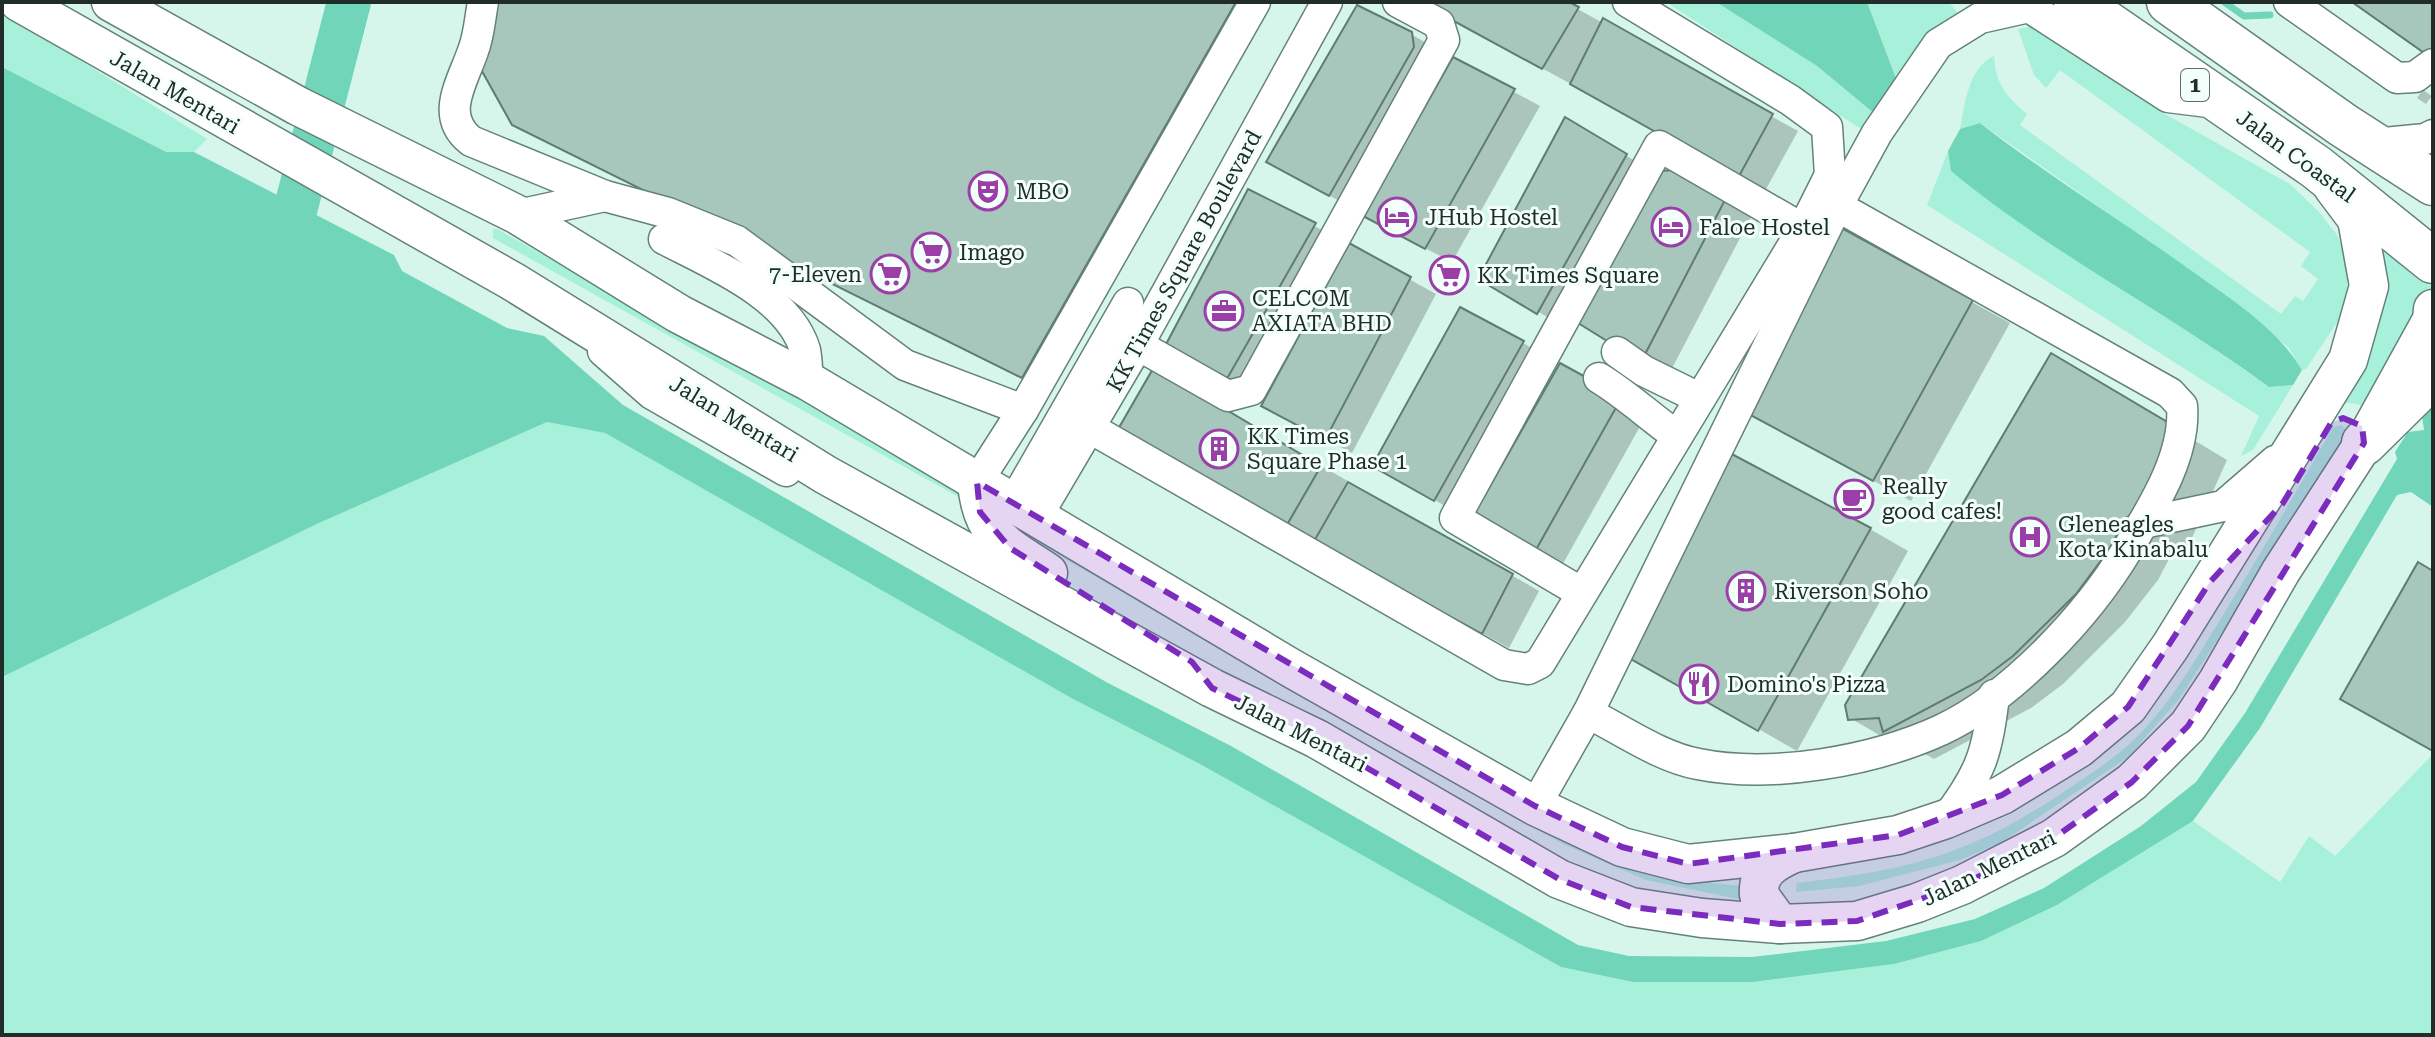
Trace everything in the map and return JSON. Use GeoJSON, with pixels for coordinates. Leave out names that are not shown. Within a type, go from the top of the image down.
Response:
{"type":"FeatureCollection","features":[{"type":"Feature","properties":{"kind":"highway","name":"Jalan Coastal"},"geometry":{"type":"LineString","coordinates":[[2076,2],[2316,167],[2432,266]]}},
{"type":"Feature","properties":{"kind":"highway","name":"1"},"geometry":{"type":"LineString","coordinates":[[2169,2],[2358,135],[2433,183]]}},
{"type":"Feature","properties":{"kind":"highway"},"geometry":{"type":"LineString","coordinates":[[2358,135],[2424,232],[2432,266]]}},
{"type":"Feature","properties":{"kind":"highway"},"geometry":{"type":"LineString","coordinates":[[2364,443],[2433,375]]}},
{"type":"Feature","properties":{"kind":"main road","name":"Jalan Mentari"},"geometry":{"type":"LineString","coordinates":[[19,2],[164,87],[512,281],[880,504],[1212,688],[1317,739],[1559,879],[1631,907],[1780,924],[1857,921],[1962,885],[2054,838],[2132,782],[2188,726],[2364,443],[2432,320],[2433,309]]}},
{"type":"Feature","properties":{"kind":"main road","name":"Jalan Mentari"},"geometry":{"type":"LineString","coordinates":[[111,2],[298,106],[518,215],[679,314],[808,381],[1024,512],[1535,806],[1622,847],[1688,864],[1794,853],[1898,835],[1946,819],[2002,795],[2079,748],[2106,727],[2135,696],[2348,360],[2369,286],[2357,219],[2316,167]]}},
{"type":"Feature","properties":{"kind":"main road"},"geometry":{"type":"LineString","coordinates":[[2210,582],[2283,503],[2331,423],[2343,418],[2362,426],[2364,443]]}},
{"type":"Feature","properties":{"kind":"main road"},"geometry":{"type":"LineString","coordinates":[[977,482],[980,512],[1010,548],[1106,611],[1192,662],[1212,688]]}},
{"type":"Feature","properties":{"kind":"main road"},"geometry":{"type":"LineString","coordinates":[[1780,924],[1759,895],[1760,879],[1773,863],[1794,853]]}},
{"type":"Feature","properties":{"kind":"street"},"geometry":{"type":"LineString","coordinates":[[483,2],[474,49],[453,109],[459,131],[471,141],[605,196],[668,213],[737,241],[905,365],[1023,410]]}},
{"type":"Feature","properties":{"kind":"street"},"geometry":{"type":"LineString","coordinates":[[977,482],[1023,410],[1255,2]]}},
{"type":"Feature","properties":{"kind":"street","name":"KK Times Square Boulevard"},"geometry":{"type":"LineString","coordinates":[[1024,512],[1090,428],[1327,2]]}},
{"type":"Feature","properties":{"kind":"street"},"geometry":{"type":"LineString","coordinates":[[1138,345],[1228,396],[1251,390],[1444,40],[1439,24],[1398,2]]}},
{"type":"Feature","properties":{"kind":"street"},"geometry":{"type":"LineString","coordinates":[[1090,428],[1504,665],[1528,669],[1540,663],[1803,229],[1830,175],[1827,127],[1790,100],[1628,2]]}},
{"type":"Feature","properties":{"kind":"street"},"geometry":{"type":"LineString","coordinates":[[2289,2],[2397,78],[2415,77],[2433,64]]}},
{"type":"Feature","properties":{"kind":"street"},"geometry":{"type":"LineString","coordinates":[[1535,806],[1588,713],[1837,206],[1877,133],[1938,44],[1962,26],[2004,10],[2029,7],[2168,97],[2222,104]]}},
{"type":"Feature","properties":{"kind":"street"},"geometry":{"type":"LineString","coordinates":[[2358,135],[2425,139],[2433,135]]}},
{"type":"Feature","properties":{"kind":"street"},"geometry":{"type":"LineString","coordinates":[[471,141],[479,173],[478,195]]}},
{"type":"Feature","properties":{"kind":"street"},"geometry":{"type":"LineString","coordinates":[[1582,593],[1455,518],[1659,146],[1803,229]]}},
{"type":"Feature","properties":{"kind":"street"},"geometry":{"type":"LineString","coordinates":[[518,215],[605,196]]}},
{"type":"Feature","properties":{"kind":"street"},"geometry":{"type":"LineString","coordinates":[[1588,713],[1670,755],[1697,764],[1784,768],[1834,764],[1941,730],[1994,695],[2059,639],[2101,593],[2143,523],[2184,430],[2182,406],[2170,393],[1837,206]]}},
{"type":"Feature","properties":{"kind":"street"},"geometry":{"type":"LineString","coordinates":[[664,239],[744,280],[780,312],[792,324],[805,350],[808,381]]}},
{"type":"Feature","properties":{"kind":"street"},"geometry":{"type":"LineString","coordinates":[[1024,512],[1128,303]]}},
{"type":"Feature","properties":{"kind":"street"},"geometry":{"type":"LineString","coordinates":[[1617,352],[1644,371],[1699,398]]}},
{"type":"Feature","properties":{"kind":"street"},"geometry":{"type":"LineString","coordinates":[[1599,378],[1629,396],[1637,408],[1677,436]]}},
{"type":"Feature","properties":{"kind":"street"},"geometry":{"type":"LineString","coordinates":[[2143,523],[2196,515],[2223,506],[2305,432]]}},
{"type":"Feature","properties":{"kind":"street"},"geometry":{"type":"LineString","coordinates":[[938,540],[930,552],[1062,627],[1159,677],[1317,739]]}},
{"type":"Feature","properties":{"kind":"street"},"geometry":{"type":"LineString","coordinates":[[1946,819],[1975,781],[1990,735],[1994,695]]}},
{"type":"Feature","properties":{"kind":"highlighted area"},"geometry":{"type":"Polygon","coordinates":[[[2343,418],[2362,426],[2364,443],[2218,681],[2188,726],[2132,782],[2054,838],[1962,885],[1857,921],[1780,924],[1631,907],[1559,879],[1317,739],[1212,688],[1192,662],[1010,548],[980,512],[977,482],[1535,806],[1622,847],[1688,864],[1898,835],[2002,795],[2079,748],[2128,707],[2210,582],[2283,503],[2331,423],[2343,418]]]}},
{"type":"Feature","properties":{"kind":"shaded area"},"geometry":{"type":"Polygon","coordinates":[[[1666,2],[1716,2],[1817,66],[1875,114],[1878,140],[1666,2]]]}},
{"type":"Feature","properties":{"kind":"shaded area"},"geometry":{"type":"Polygon","coordinates":[[[1716,2],[1867,2],[1900,89],[1875,114],[1817,66],[1716,2]]]}},
{"type":"Feature","properties":{"kind":"shaded area"},"geometry":{"type":"Polygon","coordinates":[[[1867,2],[1949,2],[1963,20],[1922,46],[1909,63],[1900,89],[1867,2]]]}},
{"type":"Feature","properties":{"kind":"shaded area"},"geometry":{"type":"Polygon","coordinates":[[[2,12],[207,139],[194,152],[166,152],[2,67],[2,12]]]}},
{"type":"Feature","properties":{"kind":"shaded area"},"geometry":{"type":"Polygon","coordinates":[[[2039,25],[2165,114],[2290,184],[2320,213],[2337,235],[2346,258],[2348,306],[2306,369],[2302,370],[2289,348],[2223,294],[1980,123],[1960,129],[1973,78],[1978,69],[1994,56],[2003,89],[2027,114],[2020,125],[2281,314],[2295,296],[2303,301],[2318,279],[2301,266],[2310,252],[2060,70],[2046,88],[2034,75],[2018,29],[2039,25]]]}},
{"type":"Feature","properties":{"kind":"shaded area"},"geometry":{"type":"Polygon","coordinates":[[[2,67],[166,152],[194,152],[394,255],[402,271],[507,328],[544,336],[623,405],[1108,683],[1231,746],[1578,945],[1629,956],[1752,957],[1886,941],[1975,919],[2044,888],[2141,826],[2196,782],[2245,713],[2397,459],[2395,452],[2408,432],[2424,430],[2422,415],[2433,404],[2433,507],[2411,492],[2397,495],[2260,728],[2193,821],[2057,905],[1981,941],[1894,964],[1753,982],[1633,982],[1561,967],[1200,764],[1073,699],[605,433],[547,422],[319,523],[2,677],[2,67]]]}},
{"type":"Feature","properties":{"kind":"shaded area"},"geometry":{"type":"Polygon","coordinates":[[[1980,123],[2257,320],[2282,343],[2302,370],[2293,385],[2269,387],[2028,229],[1951,171],[1948,151],[1960,129],[1980,123]]]}},
{"type":"Feature","properties":{"kind":"shaded area"},"geometry":{"type":"Polygon","coordinates":[[[1948,151],[1951,171],[2051,243],[2172,319],[2269,387],[2293,385],[2253,450],[2241,456],[2259,416],[1927,205],[1948,151]]]}},
{"type":"Feature","properties":{"kind":"shaded area"},"geometry":{"type":"Polygon","coordinates":[[[493,229],[969,494],[964,500],[493,238],[493,229]]]}},
{"type":"Feature","properties":{"kind":"shaded area"},"geometry":{"type":"Polygon","coordinates":[[[2382,251],[2433,288],[2367,409],[2357,404],[2339,402],[2382,251]]]}},
{"type":"Feature","properties":{"kind":"shaded area"},"geometry":{"type":"Polygon","coordinates":[[[547,422],[605,433],[1073,699],[1200,764],[1561,967],[1633,982],[1753,982],[1894,964],[1981,941],[2057,905],[2193,821],[2280,882],[2309,836],[2335,856],[2431,756],[2433,1035],[2,1035],[2,677],[319,523],[547,422]]]}},
{"type":"Feature","properties":{"kind":"shaded area"},"geometry":{"type":"Polygon","coordinates":[[[2341,425],[2351,433],[2179,699],[2128,757],[2002,842],[1960,860],[1859,886],[1796,892],[1797,883],[1908,865],[1970,844],[2034,811],[2120,752],[2148,725],[2184,677],[2247,576],[2333,427],[2341,425]]]}},
{"type":"Feature","properties":{"kind":"shaded area"},"geometry":{"type":"Polygon","coordinates":[[[1018,526],[1649,870],[1703,882],[1742,886],[1743,900],[1646,880],[1563,844],[1285,688],[1021,533],[1018,526]]]}},
{"type":"Feature","properties":{"kind":"building","name":"Imago"},"geometry":{"type":"Polygon","coordinates":[[[485,2],[1236,2],[1022,378],[512,125],[473,55],[485,2]]]}},
{"type":"Feature","properties":{"kind":"building"},"geometry":{"type":"Polygon","coordinates":[[[1419,2],[1569,2],[1579,7],[1542,69],[1419,2]]]}},
{"type":"Feature","properties":{"kind":"building"},"geometry":{"type":"Polygon","coordinates":[[[2352,2],[2433,2],[2433,53],[2430,57],[2352,2]]]}},
{"type":"Feature","properties":{"kind":"building"},"geometry":{"type":"Polygon","coordinates":[[[1357,5],[1412,32],[1414,47],[1329,196],[1266,162],[1357,5]]]}},
{"type":"Feature","properties":{"kind":"building"},"geometry":{"type":"Polygon","coordinates":[[[1603,18],[1773,114],[1738,178],[1570,84],[1603,18]]]}},
{"type":"Feature","properties":{"kind":"building"},"geometry":{"type":"Polygon","coordinates":[[[1453,57],[1515,89],[1425,249],[1363,216],[1453,57]]]}},
{"type":"Feature","properties":{"kind":"building"},"geometry":{"type":"Polygon","coordinates":[[[1565,117],[1627,154],[1537,314],[1478,279],[1565,117]]]}},
{"type":"Feature","properties":{"kind":"building"},"geometry":{"type":"Polygon","coordinates":[[[1674,170],[1725,200],[1641,362],[1578,323],[1660,171],[1674,170]]]}},
{"type":"Feature","properties":{"kind":"building","name":"KK Times Square Phase 1"},"geometry":{"type":"Polygon","coordinates":[[[1248,189],[1316,223],[1228,377],[1216,382],[1163,350],[1248,189]]]}},
{"type":"Feature","properties":{"kind":"building"},"geometry":{"type":"Polygon","coordinates":[[[1838,226],[1973,300],[1873,481],[1743,411],[1838,226]]]}},
{"type":"Feature","properties":{"kind":"building","name":"KK Times Square Phase 1"},"geometry":{"type":"Polygon","coordinates":[[[1349,243],[1411,277],[1325,440],[1261,406],[1349,243]]]}},
{"type":"Feature","properties":{"kind":"building","name":"KK Times Square Phase 1"},"geometry":{"type":"Polygon","coordinates":[[[1460,307],[1524,341],[1434,501],[1372,466],[1460,307]]]}},
{"type":"Feature","properties":{"kind":"building","name":"Gleneagles Kota Kinabalu"},"geometry":{"type":"Polygon","coordinates":[[[2051,353],[2179,429],[2137,522],[2127,517],[2108,551],[2076,594],[2013,656],[1981,680],[1883,732],[1879,718],[1848,720],[1845,705],[2051,353]]]}},
{"type":"Feature","properties":{"kind":"building"},"geometry":{"type":"Polygon","coordinates":[[[1560,363],[1622,397],[1533,555],[1473,516],[1560,363]]]}},
{"type":"Feature","properties":{"kind":"building","name":"KK Times Square Phase 1"},"geometry":{"type":"Polygon","coordinates":[[[1154,367],[1321,466],[1284,530],[1117,431],[1154,367]]]}},
{"type":"Feature","properties":{"kind":"building","name":"Riverson Soho"},"geometry":{"type":"Polygon","coordinates":[[[1728,452],[1871,528],[1758,731],[1622,654],[1728,452]]]}},
{"type":"Feature","properties":{"kind":"building","name":"KK Times Square Phase 1"},"geometry":{"type":"Polygon","coordinates":[[[1348,482],[1513,574],[1482,634],[1313,543],[1348,482]]]}},
{"type":"Feature","properties":{"kind":"building"},"geometry":{"type":"Polygon","coordinates":[[[2418,562],[2433,571],[2433,751],[2340,699],[2418,562]]]}},
{"type":"Feature","properties":{"kind":"waterway"},"geometry":{"type":"LineString","coordinates":[[296,207],[349,2]]}},
{"type":"Feature","properties":{"kind":"waterway"},"geometry":{"type":"LineString","coordinates":[[2224,2],[2244,16],[2270,15]]}},
{"type":"Feature","properties":{"kind":"place","name":"MBO"},"geometry":{"type":"Point","coordinates":[988,191]}},
{"type":"Feature","properties":{"kind":"place","name":"JHub Hostel"},"geometry":{"type":"Point","coordinates":[1397,217]}},
{"type":"Feature","properties":{"kind":"place","name":"Faloe Hostel"},"geometry":{"type":"Point","coordinates":[1671,227]}},
{"type":"Feature","properties":{"kind":"place","name":"Imago"},"geometry":{"type":"Point","coordinates":[931,252]}},
{"type":"Feature","properties":{"kind":"place","name":"7-Eleven"},"geometry":{"type":"Point","coordinates":[890,274]}},
{"type":"Feature","properties":{"kind":"place","name":"KK Times Square"},"geometry":{"type":"Point","coordinates":[1449,275]}},
{"type":"Feature","properties":{"kind":"place","name":"CELCOM AXIATA BHD"},"geometry":{"type":"Point","coordinates":[1224,311]}},
{"type":"Feature","properties":{"kind":"place","name":"KK Times Square Phase 1"},"geometry":{"type":"Point","coordinates":[1219,449]}},
{"type":"Feature","properties":{"kind":"place","name":"Really good cafes!"},"geometry":{"type":"Point","coordinates":[1854,499]}},
{"type":"Feature","properties":{"kind":"place","name":"Gleneagles Kota Kinabalu"},"geometry":{"type":"Point","coordinates":[2030,537]}},
{"type":"Feature","properties":{"kind":"place","name":"Riverson Soho"},"geometry":{"type":"Point","coordinates":[1746,591]}},
{"type":"Feature","properties":{"kind":"place","name":"Domino's Pizza"},"geometry":{"type":"Point","coordinates":[1699,684]}}]}
